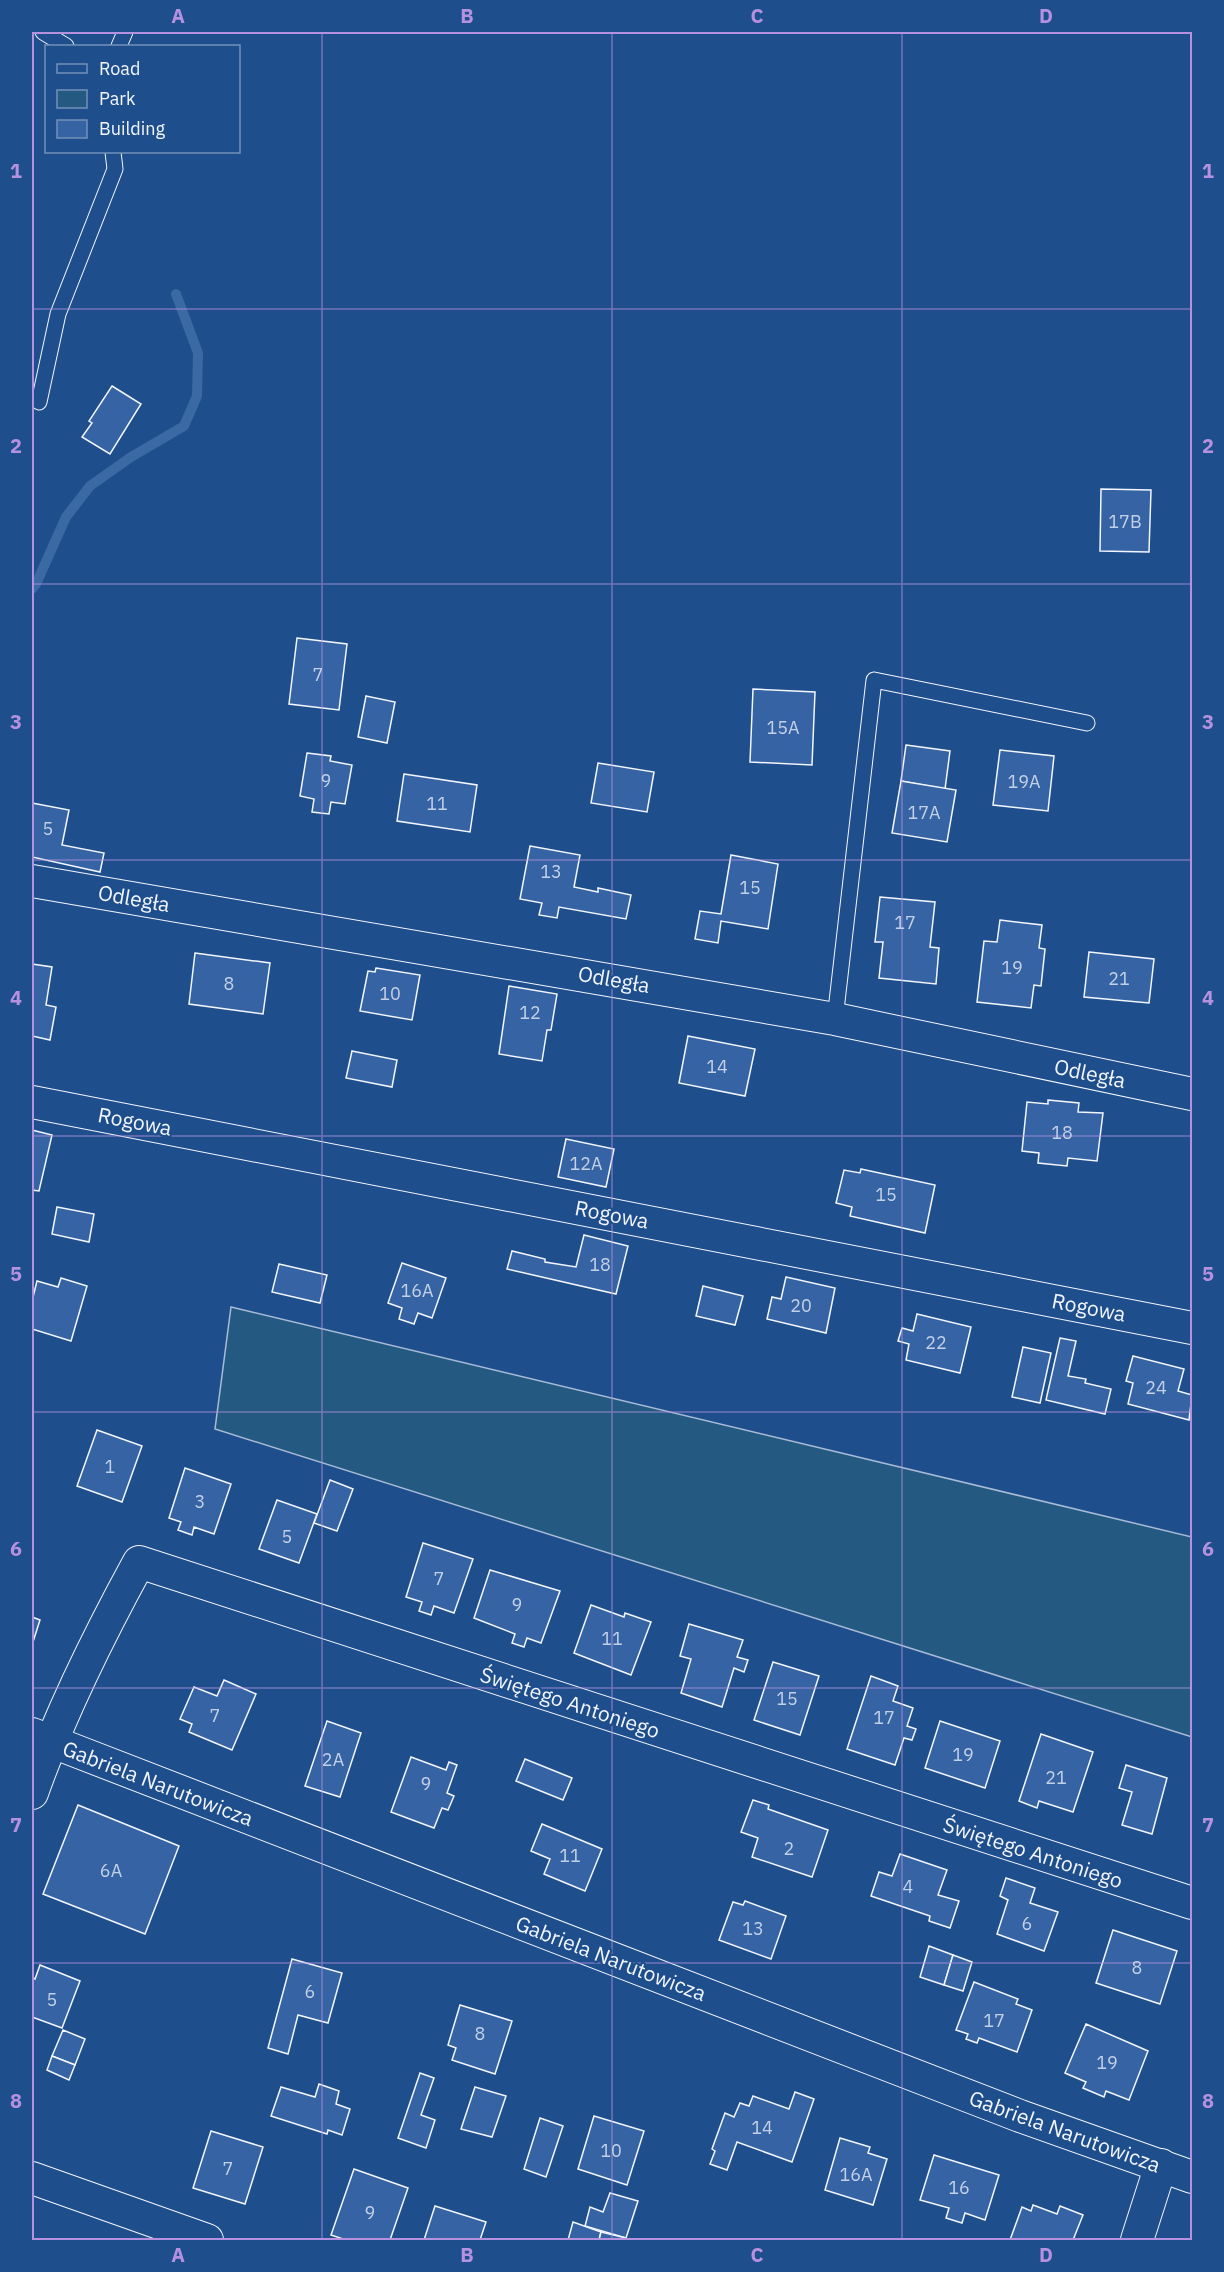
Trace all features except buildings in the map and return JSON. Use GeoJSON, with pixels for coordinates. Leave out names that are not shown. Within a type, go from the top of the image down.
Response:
{"type":"FeatureCollection","features":[{"type":"Feature","properties":{"kind":"street","name":"Odległa"},"geometry":{"type":"LineString","coordinates":[[32,880],[835,1019],[1192,1094]]}},
{"type":"Feature","properties":{"kind":"street","name":"Rogowa"},"geometry":{"type":"LineString","coordinates":[[32,1102],[1192,1328]]}},
{"type":"Feature","properties":{"kind":"street","name":"Świętego Antoniego"},"geometry":{"type":"LineString","coordinates":[[41,1738],[139,1562],[1192,1904]]}},
{"type":"Feature","properties":{"kind":"street"},"geometry":{"type":"LineString","coordinates":[[32,1793],[41,1738]]}},
{"type":"Feature","properties":{"kind":"street","name":"Gabriela Narutowicza"},"geometry":{"type":"LineString","coordinates":[[41,1738],[1009,2112],[1192,2177]]}},
{"type":"Feature","properties":{"kind":"street"},"geometry":{"type":"LineString","coordinates":[[1137,2241],[1161,2165]]}},
{"type":"Feature","properties":{"kind":"street"},"geometry":{"type":"LineString","coordinates":[[32,2178],[207,2241]]}},
{"type":"Feature","properties":{"kind":"lane"},"geometry":{"type":"LineString","coordinates":[[43,32],[64,45]]}},
{"type":"Feature","properties":{"kind":"lane"},"geometry":{"type":"LineString","coordinates":[[39,402],[58,314],[115,169],[113,153]]}},
{"type":"Feature","properties":{"kind":"lane"},"geometry":{"type":"LineString","coordinates":[[835,1019],[874,680],[1088,723]]}},
{"type":"Feature","properties":{"kind":"green space"},"geometry":{"type":"Polygon","coordinates":[[[231,1307],[1192,1537],[1192,1737],[215,1429],[231,1307]]]}},
{"type":"Feature","properties":{"kind":"waterway"},"geometry":{"type":"LineString","coordinates":[[32,589],[66,517],[90,486],[131,457],[184,426],[197,396],[198,353],[176,294]]}}]}
